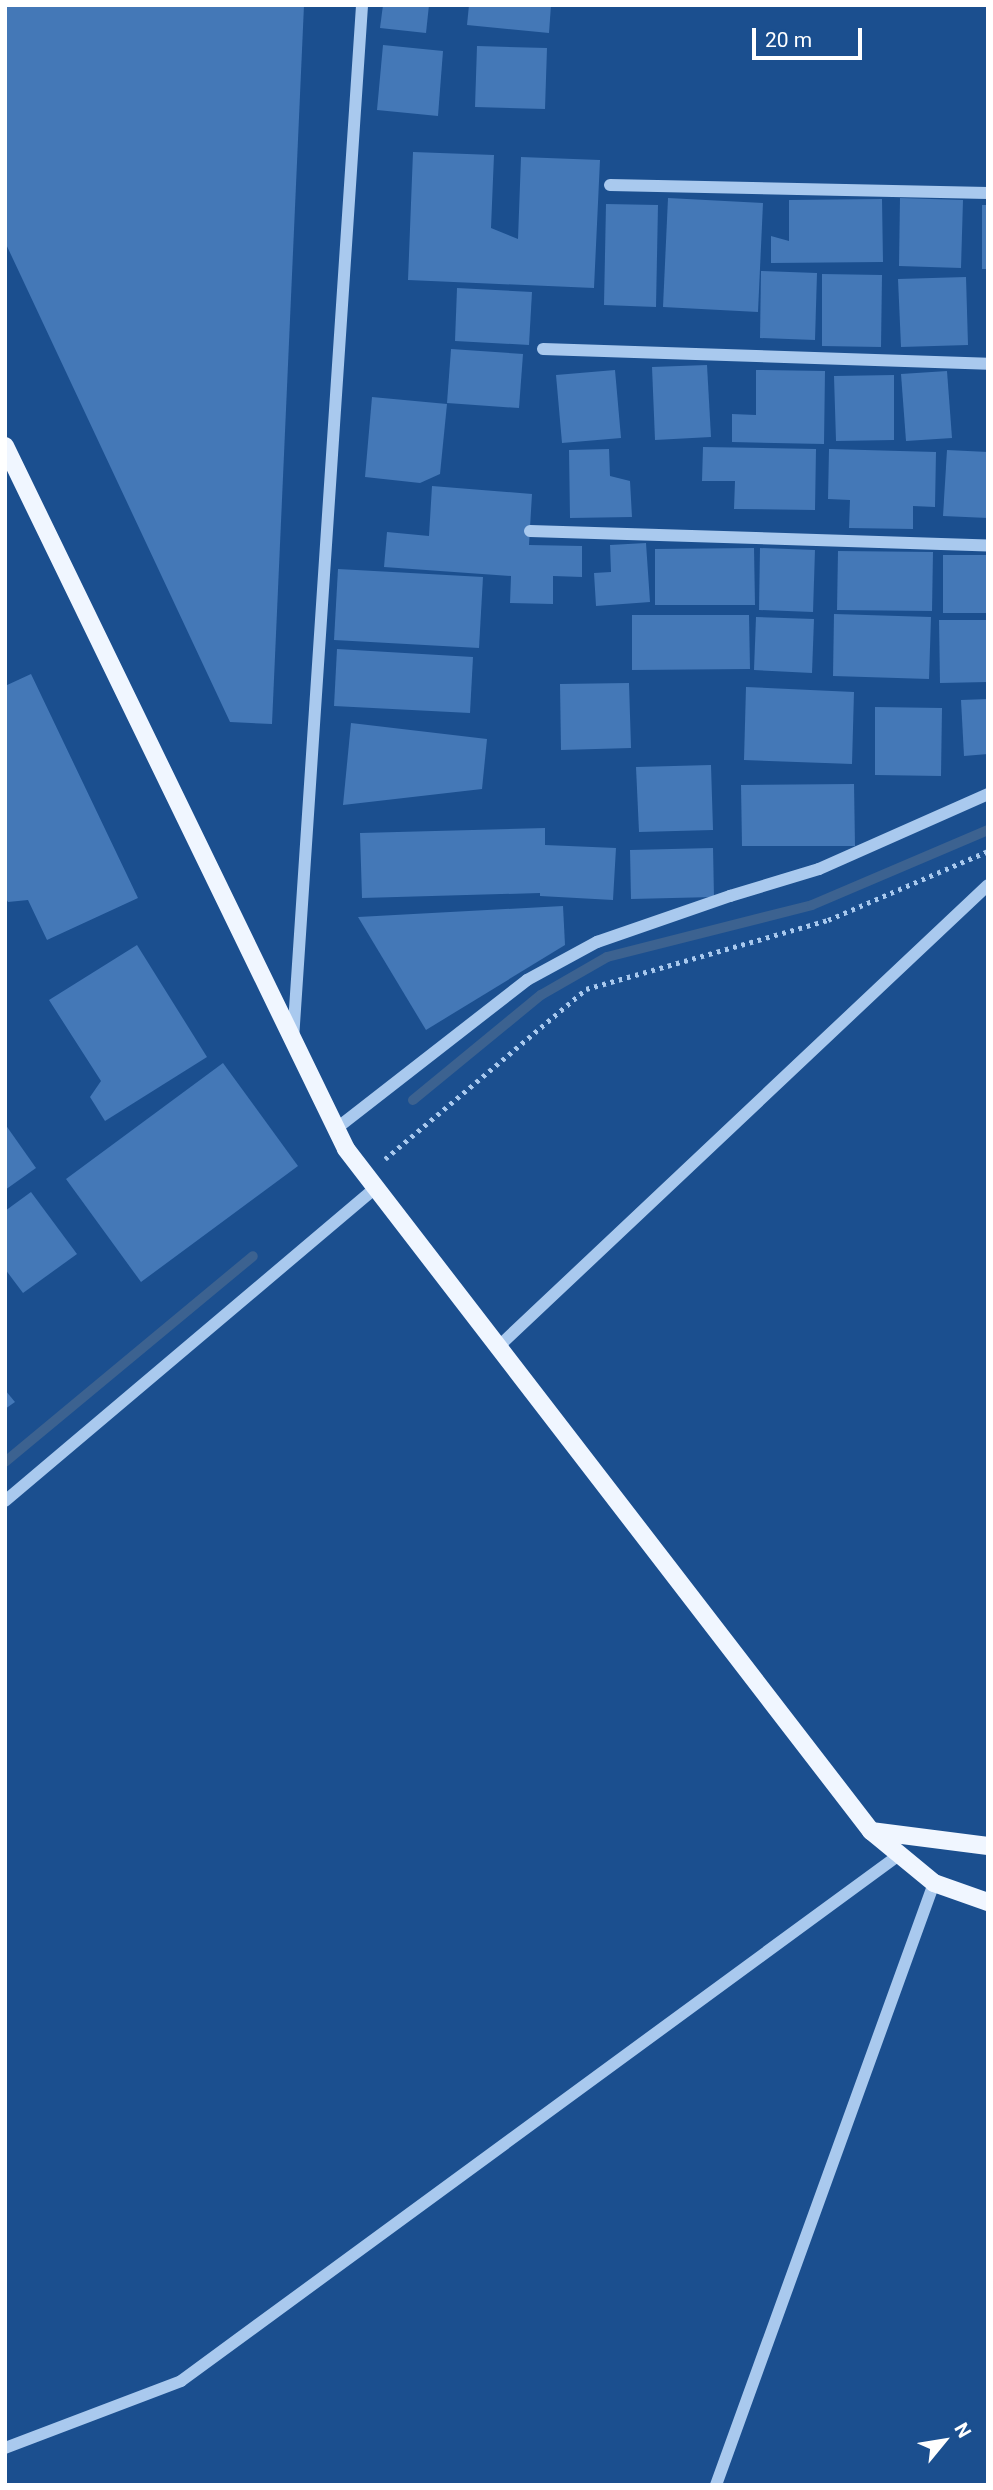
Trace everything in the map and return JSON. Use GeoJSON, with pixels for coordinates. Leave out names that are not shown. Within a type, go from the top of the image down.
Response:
{"type":"FeatureCollection","features":[{"type":"Feature","properties":{"kind":"main road"},"geometry":{"type":"LineString","coordinates":[[5,446],[346,1149],[871,1831],[934,1883],[988,1902]]}},
{"type":"Feature","properties":{"kind":"main road"},"geometry":{"type":"LineString","coordinates":[[871,1831],[988,1846]]}},
{"type":"Feature","properties":{"kind":"street"},"geometry":{"type":"LineString","coordinates":[[293,1039],[362,5]]}},
{"type":"Feature","properties":{"kind":"street"},"geometry":{"type":"LineString","coordinates":[[610,185],[988,193]]}},
{"type":"Feature","properties":{"kind":"street"},"geometry":{"type":"LineString","coordinates":[[543,349],[988,364]]}},
{"type":"Feature","properties":{"kind":"street"},"geometry":{"type":"LineString","coordinates":[[530,531],[988,545]]}},
{"type":"Feature","properties":{"kind":"street"},"geometry":{"type":"LineString","coordinates":[[337,1128],[527,981],[597,942],[730,896],[819,869],[988,794]]}},
{"type":"Feature","properties":{"kind":"street"},"geometry":{"type":"LineString","coordinates":[[498,1347],[988,885]]}},
{"type":"Feature","properties":{"kind":"street"},"geometry":{"type":"LineString","coordinates":[[5,1501],[371,1181]]}},
{"type":"Feature","properties":{"kind":"street"},"geometry":{"type":"LineString","coordinates":[[5,2448],[181,2381],[899,1855]]}},
{"type":"Feature","properties":{"kind":"street"},"geometry":{"type":"LineString","coordinates":[[716,2485],[934,1883]]}},
{"type":"Feature","properties":{"kind":"path"},"geometry":{"type":"LineString","coordinates":[[371,1181],[586,989],[828,920],[988,851]]}},
{"type":"Feature","properties":{"kind":"building"},"geometry":{"type":"Polygon","coordinates":[[[5,5],[304,5],[272,724],[230,722],[5,242],[5,5]]]}},
{"type":"Feature","properties":{"kind":"building"},"geometry":{"type":"Polygon","coordinates":[[[383,5],[429,5],[426,33],[380,28],[383,5]]]}},
{"type":"Feature","properties":{"kind":"building"},"geometry":{"type":"Polygon","coordinates":[[[469,5],[551,5],[549,33],[467,25],[469,5]]]}},
{"type":"Feature","properties":{"kind":"building"},"geometry":{"type":"Polygon","coordinates":[[[383,45],[443,51],[438,116],[377,110],[383,45]]]}},
{"type":"Feature","properties":{"kind":"building"},"geometry":{"type":"Polygon","coordinates":[[[477,46],[547,48],[545,109],[475,107],[477,46]]]}},
{"type":"Feature","properties":{"kind":"building"},"geometry":{"type":"Polygon","coordinates":[[[413,152],[494,155],[491,228],[518,239],[521,157],[600,160],[594,288],[408,280],[413,152]]]}},
{"type":"Feature","properties":{"kind":"building"},"geometry":{"type":"Polygon","coordinates":[[[668,198],[763,203],[758,312],[663,307],[668,198]]]}},
{"type":"Feature","properties":{"kind":"building"},"geometry":{"type":"Polygon","coordinates":[[[900,198],[963,200],[961,268],[899,266],[900,198]]]}},
{"type":"Feature","properties":{"kind":"building"},"geometry":{"type":"Polygon","coordinates":[[[882,199],[883,262],[771,263],[771,236],[789,241],[789,200],[882,199]]]}},
{"type":"Feature","properties":{"kind":"building"},"geometry":{"type":"Polygon","coordinates":[[[606,204],[658,205],[656,307],[604,305],[606,204]]]}},
{"type":"Feature","properties":{"kind":"building"},"geometry":{"type":"Polygon","coordinates":[[[982,205],[988,205],[988,269],[982,269],[982,205]]]}},
{"type":"Feature","properties":{"kind":"building"},"geometry":{"type":"Polygon","coordinates":[[[761,271],[817,273],[815,340],[760,338],[761,271]]]}},
{"type":"Feature","properties":{"kind":"building"},"geometry":{"type":"Polygon","coordinates":[[[822,274],[882,275],[881,347],[822,346],[822,274]]]}},
{"type":"Feature","properties":{"kind":"building"},"geometry":{"type":"Polygon","coordinates":[[[966,277],[968,345],[901,347],[898,279],[966,277]]]}},
{"type":"Feature","properties":{"kind":"building"},"geometry":{"type":"Polygon","coordinates":[[[457,288],[532,292],[529,345],[455,341],[457,288]]]}},
{"type":"Feature","properties":{"kind":"building"},"geometry":{"type":"Polygon","coordinates":[[[451,349],[523,354],[519,408],[447,403],[451,349]]]}},
{"type":"Feature","properties":{"kind":"building"},"geometry":{"type":"Polygon","coordinates":[[[707,365],[711,437],[655,440],[652,367],[707,365]]]}},
{"type":"Feature","properties":{"kind":"building"},"geometry":{"type":"Polygon","coordinates":[[[615,370],[621,438],[562,443],[556,375],[615,370]]]}},
{"type":"Feature","properties":{"kind":"building"},"geometry":{"type":"Polygon","coordinates":[[[756,370],[825,371],[824,444],[732,442],[732,414],[756,415],[756,370]]]}},
{"type":"Feature","properties":{"kind":"building"},"geometry":{"type":"Polygon","coordinates":[[[947,371],[952,438],[906,441],[901,374],[947,371]]]}},
{"type":"Feature","properties":{"kind":"building"},"geometry":{"type":"Polygon","coordinates":[[[894,375],[894,440],[836,441],[834,376],[894,375]]]}},
{"type":"Feature","properties":{"kind":"building"},"geometry":{"type":"Polygon","coordinates":[[[372,397],[447,404],[440,474],[420,483],[365,477],[372,397]]]}},
{"type":"Feature","properties":{"kind":"building"},"geometry":{"type":"Polygon","coordinates":[[[703,447],[816,449],[815,510],[734,509],[735,481],[702,481],[703,447]]]}},
{"type":"Feature","properties":{"kind":"building"},"geometry":{"type":"Polygon","coordinates":[[[609,449],[610,476],[630,481],[632,517],[570,518],[569,450],[609,449]]]}},
{"type":"Feature","properties":{"kind":"building"},"geometry":{"type":"Polygon","coordinates":[[[829,449],[936,452],[935,507],[913,506],[913,529],[849,528],[850,500],[828,499],[829,449]]]}},
{"type":"Feature","properties":{"kind":"building"},"geometry":{"type":"Polygon","coordinates":[[[947,450],[988,452],[988,518],[943,516],[947,450]]]}},
{"type":"Feature","properties":{"kind":"building"},"geometry":{"type":"Polygon","coordinates":[[[432,486],[532,494],[529,545],[582,546],[582,577],[553,576],[553,604],[510,603],[511,576],[384,567],[387,532],[429,536],[432,486]]]}},
{"type":"Feature","properties":{"kind":"building"},"geometry":{"type":"Polygon","coordinates":[[[646,543],[650,602],[596,606],[594,573],[611,572],[610,545],[646,543]]]}},
{"type":"Feature","properties":{"kind":"building"},"geometry":{"type":"Polygon","coordinates":[[[754,548],[755,605],[655,605],[655,549],[754,548]]]}},
{"type":"Feature","properties":{"kind":"building"},"geometry":{"type":"Polygon","coordinates":[[[760,548],[815,550],[813,612],[759,610],[760,548]]]}},
{"type":"Feature","properties":{"kind":"building"},"geometry":{"type":"Polygon","coordinates":[[[838,551],[933,552],[932,611],[837,610],[838,551]]]}},
{"type":"Feature","properties":{"kind":"building"},"geometry":{"type":"Polygon","coordinates":[[[943,555],[988,555],[988,613],[943,613],[943,555]]]}},
{"type":"Feature","properties":{"kind":"building"},"geometry":{"type":"Polygon","coordinates":[[[338,569],[483,577],[479,648],[334,640],[338,569]]]}},
{"type":"Feature","properties":{"kind":"building"},"geometry":{"type":"Polygon","coordinates":[[[834,614],[931,617],[929,679],[833,676],[834,614]]]}},
{"type":"Feature","properties":{"kind":"building"},"geometry":{"type":"Polygon","coordinates":[[[632,615],[749,615],[750,669],[632,670],[632,615]]]}},
{"type":"Feature","properties":{"kind":"building"},"geometry":{"type":"Polygon","coordinates":[[[756,617],[814,619],[812,673],[754,670],[756,617]]]}},
{"type":"Feature","properties":{"kind":"building"},"geometry":{"type":"Polygon","coordinates":[[[939,620],[988,620],[988,682],[940,683],[939,620]]]}},
{"type":"Feature","properties":{"kind":"building"},"geometry":{"type":"Polygon","coordinates":[[[337,649],[473,657],[470,713],[334,706],[337,649]]]}},
{"type":"Feature","properties":{"kind":"building"},"geometry":{"type":"Polygon","coordinates":[[[31,674],[138,898],[47,940],[28,900],[8,902],[5,897],[5,686],[31,674]]]}},
{"type":"Feature","properties":{"kind":"building"},"geometry":{"type":"Polygon","coordinates":[[[629,683],[631,748],[561,750],[560,684],[629,683]]]}},
{"type":"Feature","properties":{"kind":"building"},"geometry":{"type":"Polygon","coordinates":[[[746,687],[854,692],[852,764],[744,760],[746,687]]]}},
{"type":"Feature","properties":{"kind":"building"},"geometry":{"type":"Polygon","coordinates":[[[988,699],[988,754],[964,756],[961,700],[988,699]]]}},
{"type":"Feature","properties":{"kind":"building"},"geometry":{"type":"Polygon","coordinates":[[[875,707],[942,708],[941,776],[875,775],[875,707]]]}},
{"type":"Feature","properties":{"kind":"building"},"geometry":{"type":"Polygon","coordinates":[[[351,723],[487,739],[482,789],[343,805],[351,723]]]}},
{"type":"Feature","properties":{"kind":"building"},"geometry":{"type":"Polygon","coordinates":[[[711,765],[713,830],[639,832],[636,767],[711,765]]]}},
{"type":"Feature","properties":{"kind":"building"},"geometry":{"type":"Polygon","coordinates":[[[854,784],[855,846],[742,846],[741,785],[854,784]]]}},
{"type":"Feature","properties":{"kind":"building"},"geometry":{"type":"Polygon","coordinates":[[[545,828],[545,845],[616,848],[613,900],[540,896],[540,893],[362,898],[360,833],[545,828]]]}},
{"type":"Feature","properties":{"kind":"building"},"geometry":{"type":"Polygon","coordinates":[[[713,848],[714,897],[631,899],[630,850],[713,848]]]}},
{"type":"Feature","properties":{"kind":"building"},"geometry":{"type":"Polygon","coordinates":[[[563,906],[565,945],[426,1030],[358,917],[563,906]]]}},
{"type":"Feature","properties":{"kind":"building"},"geometry":{"type":"Polygon","coordinates":[[[137,945],[207,1057],[105,1121],[90,1097],[101,1081],[49,1000],[137,945]]]}},
{"type":"Feature","properties":{"kind":"building"},"geometry":{"type":"Polygon","coordinates":[[[223,1063],[298,1166],[141,1282],[66,1179],[223,1063]]]}},
{"type":"Feature","properties":{"kind":"building"},"geometry":{"type":"Polygon","coordinates":[[[5,1124],[36,1168],[5,1190],[5,1124]]]}},
{"type":"Feature","properties":{"kind":"building"},"geometry":{"type":"Polygon","coordinates":[[[31,1192],[77,1254],[23,1293],[5,1269],[5,1211],[31,1192]]]}},
{"type":"Feature","properties":{"kind":"building"},"geometry":{"type":"Polygon","coordinates":[[[5,1390],[15,1402],[5,1409],[5,1390]]]}},
{"type":"Feature","properties":{"kind":"waterway"},"geometry":{"type":"LineString","coordinates":[[413,1100],[541,995],[607,957],[812,905],[988,830]]}},
{"type":"Feature","properties":{"kind":"waterway"},"geometry":{"type":"LineString","coordinates":[[5,1462],[253,1256]]}}]}
